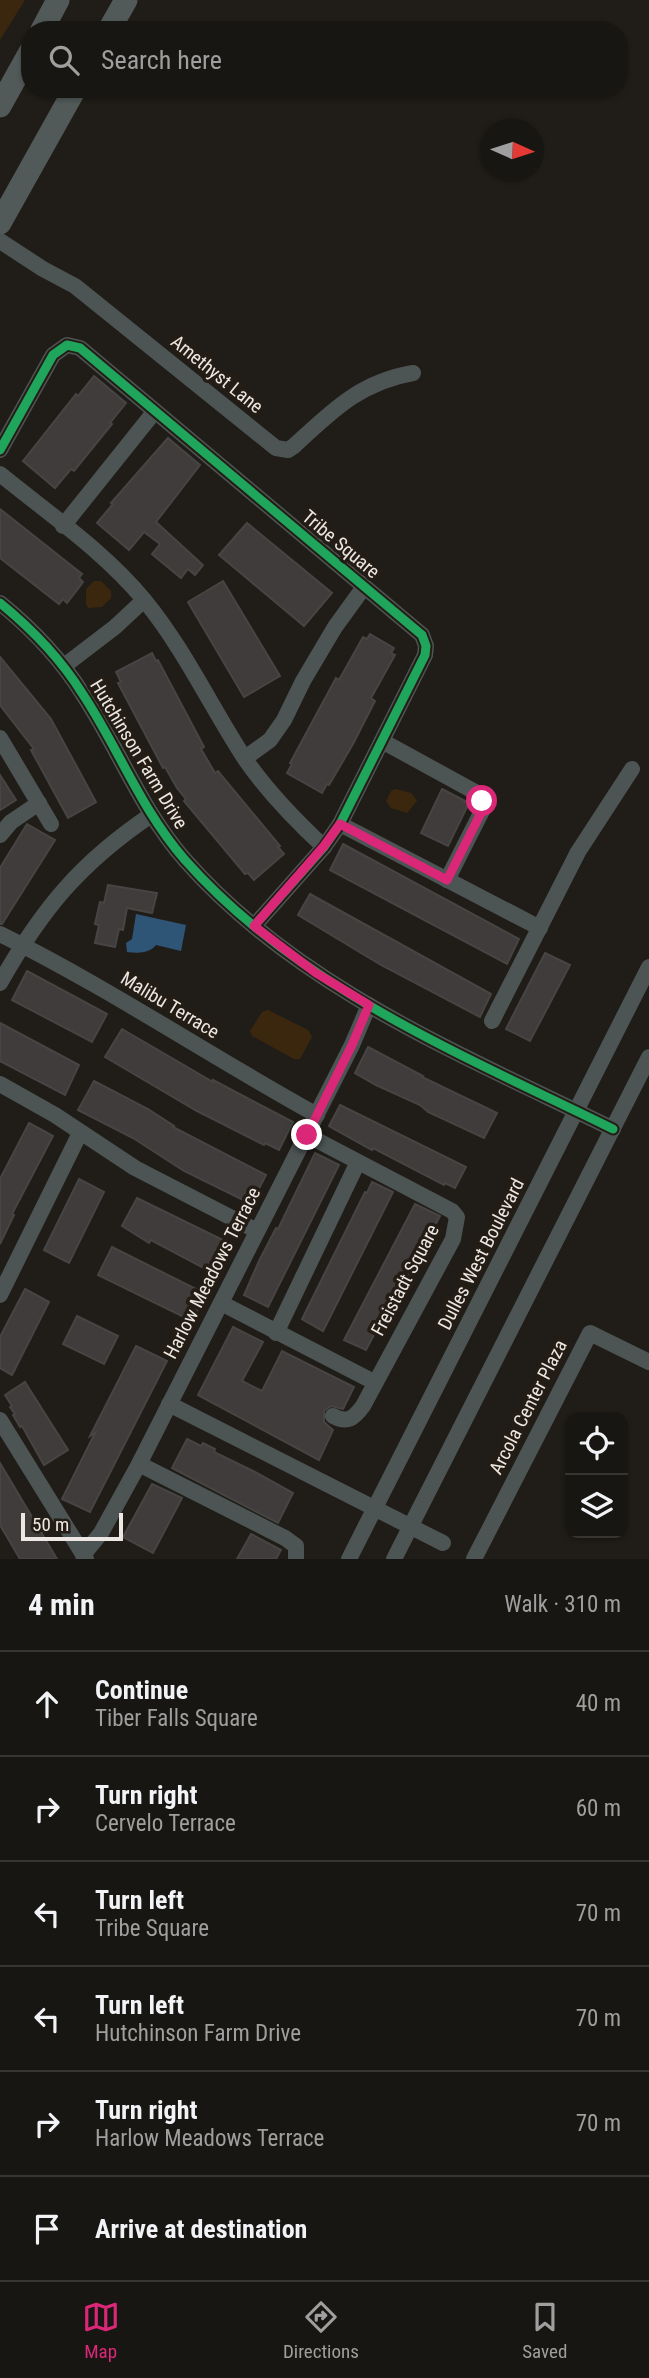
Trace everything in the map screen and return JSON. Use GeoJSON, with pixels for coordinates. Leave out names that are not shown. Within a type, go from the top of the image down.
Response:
{"type":"FeatureCollection","features":[{"type":"Feature","properties":{"kind":"highway"},"geometry":{"type":"LineString","coordinates":[[47,21],[58,0]]}},
{"type":"Feature","properties":{"kind":"highway"},"geometry":{"type":"LineString","coordinates":[[114,21],[126,0]]}},
{"type":"Feature","properties":{"kind":"highway"},"geometry":{"type":"LineString","coordinates":[[0,106],[21,68]]}},
{"type":"Feature","properties":{"kind":"highway"},"geometry":{"type":"LineString","coordinates":[[0,223],[70,98]]}},
{"type":"Feature","properties":{"kind":"street","name":"Amethyst Lane"},"geometry":{"type":"LineString","coordinates":[[0,241],[84,292],[260,436],[282,450],[294,446],[345,401],[363,389],[377,382],[413,373]]}},
{"type":"Feature","properties":{"kind":"street","name":"Tribe Square"},"geometry":{"type":"LineString","coordinates":[[0,450],[53,355],[67,345],[80,348],[422,635],[426,646],[425,655],[340,824],[254,926]]}},
{"type":"Feature","properties":{"kind":"street"},"geometry":{"type":"LineString","coordinates":[[63,526],[155,411]]}},
{"type":"Feature","properties":{"kind":"street"},"geometry":{"type":"LineString","coordinates":[[0,474],[110,564],[144,600],[177,644],[245,758],[270,792],[324,846]]}},
{"type":"Feature","properties":{"kind":"street"},"geometry":{"type":"LineString","coordinates":[[245,758],[270,740],[284,720],[334,628],[364,587]]}},
{"type":"Feature","properties":{"kind":"street"},"geometry":{"type":"LineString","coordinates":[[64,666],[115,627],[144,600]]}},
{"type":"Feature","properties":{"kind":"street","name":"Hutchinson Farm Drive"},"geometry":{"type":"LineString","coordinates":[[0,603],[23,621],[64,666],[84,694],[150,814],[185,860],[254,926],[316,973],[369,1005],[507,1078],[613,1129]]}},
{"type":"Feature","properties":{"kind":"street"},"geometry":{"type":"LineString","coordinates":[[0,738],[51,824]]}},
{"type":"Feature","properties":{"kind":"street"},"geometry":{"type":"LineString","coordinates":[[382,741],[477,793],[482,801],[482,811],[447,880]]}},
{"type":"Feature","properties":{"kind":"street"},"geometry":{"type":"LineString","coordinates":[[492,1021],[578,852],[632,769]]}},
{"type":"Feature","properties":{"kind":"street"},"geometry":{"type":"LineString","coordinates":[[0,835],[11,822],[39,803]]}},
{"type":"Feature","properties":{"kind":"street"},"geometry":{"type":"LineString","coordinates":[[0,983],[22,945],[53,901],[83,867],[115,839],[150,814]]}},
{"type":"Feature","properties":{"kind":"street"},"geometry":{"type":"LineString","coordinates":[[340,824],[540,929]]}},
{"type":"Feature","properties":{"kind":"street","name":"Malibu Terrace"},"geometry":{"type":"LineString","coordinates":[[0,934],[97,984],[250,1078],[317,1115]]}},
{"type":"Feature","properties":{"kind":"street","name":"Dulles West Boulevard"},"geometry":{"type":"LineString","coordinates":[[349,1559],[649,967]]}},
{"type":"Feature","properties":{"kind":"street","name":"Harlow Meadows Terrace"},"geometry":{"type":"LineString","coordinates":[[85,1557],[102,1533],[139,1464],[307,1135],[369,1005]]}},
{"type":"Feature","properties":{"kind":"street"},"geometry":{"type":"LineString","coordinates":[[394,1559],[649,1057]]}},
{"type":"Feature","properties":{"kind":"street"},"geometry":{"type":"LineString","coordinates":[[0,1084],[55,1115],[135,1168],[257,1231]]}},
{"type":"Feature","properties":{"kind":"street"},"geometry":{"type":"LineString","coordinates":[[0,1295],[80,1133]]}},
{"type":"Feature","properties":{"kind":"street","name":"Freistadt Square"},"geometry":{"type":"LineString","coordinates":[[307,1135],[452,1211],[457,1217],[453,1239],[357,1415],[345,1421],[333,1416]]}},
{"type":"Feature","properties":{"kind":"street"},"geometry":{"type":"LineString","coordinates":[[276,1332],[358,1164]]}},
{"type":"Feature","properties":{"kind":"street"},"geometry":{"type":"LineString","coordinates":[[220,1303],[374,1382]]}},
{"type":"Feature","properties":{"kind":"street","name":"Arcola Center Plaza"},"geometry":{"type":"LineString","coordinates":[[474,1559],[590,1333],[649,1362]]}},
{"type":"Feature","properties":{"kind":"street"},"geometry":{"type":"LineString","coordinates":[[169,1404],[443,1543]]}},
{"type":"Feature","properties":{"kind":"street"},"geometry":{"type":"LineString","coordinates":[[0,1420],[85,1557]]}},
{"type":"Feature","properties":{"kind":"street"},"geometry":{"type":"LineString","coordinates":[[139,1464],[285,1538],[296,1546],[296,1559]]}},
{"type":"Feature","properties":{"kind":"shaded area"},"geometry":{"type":"Polygon","coordinates":[[[0,0],[25,0],[0,40],[0,0]]]}},
{"type":"Feature","properties":{"kind":"shaded area"},"geometry":{"type":"Polygon","coordinates":[[[94,581],[101,581],[111,591],[111,598],[102,607],[88,608],[86,589],[94,581]]]}},
{"type":"Feature","properties":{"kind":"shaded area"},"geometry":{"type":"Polygon","coordinates":[[[395,789],[411,793],[417,801],[407,813],[391,808],[386,801],[395,789]]]}},
{"type":"Feature","properties":{"kind":"shaded area"},"geometry":{"type":"Polygon","coordinates":[[[268,1010],[308,1030],[312,1037],[300,1059],[294,1059],[252,1036],[250,1031],[262,1012],[268,1010]]]}},
{"type":"Feature","properties":{"kind":"water"},"geometry":{"type":"Polygon","coordinates":[[[136,914],[186,925],[181,951],[156,945],[139,953],[127,952],[126,943],[132,939],[136,914]]]}},
{"type":"Feature","properties":{"kind":"building"},"geometry":{"type":"Polygon","coordinates":[[[94,376],[126,403],[74,471],[71,469],[55,488],[23,461],[76,394],[78,396],[94,376]]]}},
{"type":"Feature","properties":{"kind":"building"},"geometry":{"type":"Polygon","coordinates":[[[168,438],[200,465],[156,522],[203,565],[195,575],[188,569],[181,578],[152,554],[160,544],[144,532],[129,550],[97,523],[168,438]]]}},
{"type":"Feature","properties":{"kind":"building"},"geometry":{"type":"Polygon","coordinates":[[[0,509],[82,574],[79,578],[83,582],[67,603],[63,599],[59,604],[0,558],[0,509]]]}},
{"type":"Feature","properties":{"kind":"building"},"geometry":{"type":"Polygon","coordinates":[[[247,523],[332,593],[304,626],[219,555],[247,523]]]}},
{"type":"Feature","properties":{"kind":"building"},"geometry":{"type":"Polygon","coordinates":[[[223,581],[280,676],[244,697],[188,602],[223,581]]]}},
{"type":"Feature","properties":{"kind":"building"},"geometry":{"type":"Polygon","coordinates":[[[370,634],[394,648],[391,653],[395,655],[371,698],[375,701],[353,744],[322,793],[287,773],[292,764],[290,763],[336,678],[339,680],[363,637],[367,639],[370,634]]]}},
{"type":"Feature","properties":{"kind":"building"},"geometry":{"type":"Polygon","coordinates":[[[152,653],[204,747],[201,749],[215,773],[218,771],[284,854],[254,880],[248,873],[245,874],[184,801],[186,799],[165,767],[163,768],[118,683],[121,682],[116,672],[152,653]]]}},
{"type":"Feature","properties":{"kind":"building"},"geometry":{"type":"Polygon","coordinates":[[[0,657],[51,719],[96,802],[68,818],[31,750],[34,749],[0,705],[0,657]]]}},
{"type":"Feature","properties":{"kind":"building"},"geometry":{"type":"Polygon","coordinates":[[[0,775],[16,800],[0,810],[0,775]]]}},
{"type":"Feature","properties":{"kind":"building"},"geometry":{"type":"Polygon","coordinates":[[[442,789],[469,803],[448,846],[421,833],[442,789]]]}},
{"type":"Feature","properties":{"kind":"building"},"geometry":{"type":"Polygon","coordinates":[[[27,824],[55,840],[0,924],[0,868],[27,824]]]}},
{"type":"Feature","properties":{"kind":"building"},"geometry":{"type":"Polygon","coordinates":[[[343,844],[519,939],[507,964],[330,870],[343,844]]]}},
{"type":"Feature","properties":{"kind":"building"},"geometry":{"type":"Polygon","coordinates":[[[108,885],[157,893],[152,913],[127,908],[123,930],[119,929],[115,947],[95,943],[99,925],[95,924],[100,902],[104,903],[108,885]]]}},
{"type":"Feature","properties":{"kind":"building"},"geometry":{"type":"Polygon","coordinates":[[[310,894],[491,994],[480,1017],[381,965],[298,915],[310,894]]]}},
{"type":"Feature","properties":{"kind":"building"},"geometry":{"type":"Polygon","coordinates":[[[545,953],[570,965],[530,1041],[506,1029],[545,953]]]}},
{"type":"Feature","properties":{"kind":"building"},"geometry":{"type":"Polygon","coordinates":[[[27,971],[107,1014],[92,1042],[12,1000],[27,971]]]}},
{"type":"Feature","properties":{"kind":"building"},"geometry":{"type":"Polygon","coordinates":[[[0,1023],[79,1065],[65,1095],[0,1061],[0,1023]]]}},
{"type":"Feature","properties":{"kind":"building"},"geometry":{"type":"Polygon","coordinates":[[[122,1029],[213,1082],[293,1122],[279,1150],[197,1111],[105,1057],[122,1029]]]}},
{"type":"Feature","properties":{"kind":"building"},"geometry":{"type":"Polygon","coordinates":[[[368,1047],[422,1077],[497,1113],[484,1138],[355,1073],[368,1047]]]}},
{"type":"Feature","properties":{"kind":"building"},"geometry":{"type":"Polygon","coordinates":[[[94,1081],[148,1109],[173,1127],[266,1175],[251,1204],[184,1171],[133,1138],[78,1110],[94,1081]]]}},
{"type":"Feature","properties":{"kind":"building"},"geometry":{"type":"Polygon","coordinates":[[[340,1105],[466,1167],[455,1188],[445,1183],[444,1185],[373,1148],[372,1150],[329,1126],[340,1105]]]}},
{"type":"Feature","properties":{"kind":"building"},"geometry":{"type":"Polygon","coordinates":[[[29,1123],[53,1136],[12,1214],[14,1215],[0,1244],[0,1179],[29,1123]]]}},
{"type":"Feature","properties":{"kind":"building"},"geometry":{"type":"Polygon","coordinates":[[[315,1153],[339,1165],[268,1307],[244,1295],[315,1153]]]}},
{"type":"Feature","properties":{"kind":"building"},"geometry":{"type":"Polygon","coordinates":[[[79,1179],[104,1192],[69,1263],[44,1250],[79,1179]]]}},
{"type":"Feature","properties":{"kind":"building"},"geometry":{"type":"Polygon","coordinates":[[[372,1182],[393,1192],[323,1331],[302,1319],[372,1182]]]}},
{"type":"Feature","properties":{"kind":"building"},"geometry":{"type":"Polygon","coordinates":[[[137,1198],[231,1244],[215,1274],[151,1240],[149,1243],[122,1226],[137,1198]]]}},
{"type":"Feature","properties":{"kind":"building"},"geometry":{"type":"Polygon","coordinates":[[[415,1204],[440,1216],[366,1350],[344,1340],[415,1204]]]}},
{"type":"Feature","properties":{"kind":"building"},"geometry":{"type":"Polygon","coordinates":[[[112,1247],[206,1294],[192,1321],[98,1275],[112,1247]]]}},
{"type":"Feature","properties":{"kind":"building"},"geometry":{"type":"Polygon","coordinates":[[[25,1289],[49,1302],[12,1375],[0,1368],[0,1337],[25,1289]]]}},
{"type":"Feature","properties":{"kind":"building"},"geometry":{"type":"Polygon","coordinates":[[[77,1316],[118,1336],[104,1364],[63,1344],[77,1316]]]}},
{"type":"Feature","properties":{"kind":"building"},"geometry":{"type":"Polygon","coordinates":[[[233,1327],[263,1342],[242,1381],[262,1391],[282,1351],[354,1387],[343,1409],[331,1406],[324,1411],[324,1422],[333,1430],[319,1460],[198,1395],[233,1327]]]}},
{"type":"Feature","properties":{"kind":"building"},"geometry":{"type":"Polygon","coordinates":[[[136,1346],[167,1361],[90,1512],[62,1499],[95,1433],[90,1436],[136,1346]]]}},
{"type":"Feature","properties":{"kind":"building"},"geometry":{"type":"Polygon","coordinates":[[[25,1382],[68,1450],[44,1465],[13,1415],[12,1406],[5,1395],[25,1382]]]}},
{"type":"Feature","properties":{"kind":"building"},"geometry":{"type":"Polygon","coordinates":[[[187,1439],[215,1449],[214,1452],[293,1493],[278,1523],[172,1468],[187,1439]]]}},
{"type":"Feature","properties":{"kind":"building"},"geometry":{"type":"Polygon","coordinates":[[[0,1463],[57,1559],[20,1559],[0,1525],[0,1463]]]}},
{"type":"Feature","properties":{"kind":"building"},"geometry":{"type":"Polygon","coordinates":[[[152,1484],[182,1498],[153,1553],[123,1537],[152,1484]]]}},
{"type":"Feature","properties":{"kind":"building"},"geometry":{"type":"Polygon","coordinates":[[[251,1534],[281,1550],[276,1559],[237,1559],[251,1534]]]}},
{"type":"Feature","properties":{"kind":"cycle path"},"geometry":{"type":"LineString","coordinates":[[0,450],[53,355],[67,345],[80,348],[422,635],[426,646],[425,655],[340,824],[324,847],[254,926]]}},
{"type":"Feature","properties":{"kind":"cycle path"},"geometry":{"type":"LineString","coordinates":[[0,603],[55,656],[95,714],[169,841],[230,905],[278,946],[385,1015],[613,1129]]}},
{"type":"Feature","properties":{"kind":"route"},"geometry":{"type":"LineString","coordinates":[[307,1135],[369,1005],[316,973],[254,926],[340,824],[447,880],[482,811],[482,801]]}}]}
